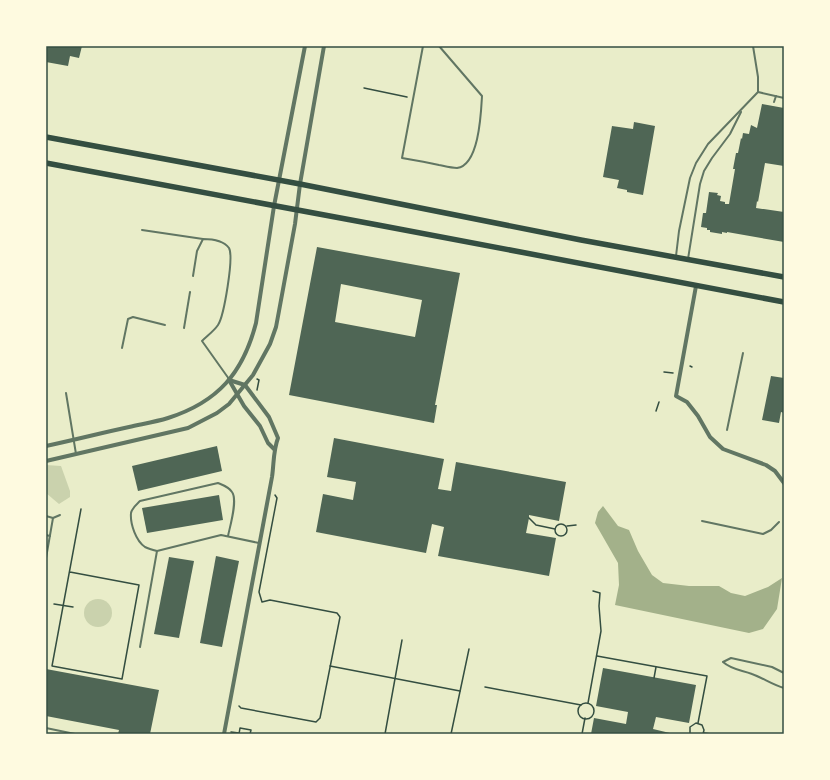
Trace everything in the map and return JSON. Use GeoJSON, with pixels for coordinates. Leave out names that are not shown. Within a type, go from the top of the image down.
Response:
{"type":"FeatureCollection","features":[{"type":"Feature","properties":{"kind":"main road"},"geometry":{"type":"LineString","coordinates":[[46,137],[300,184],[573,239],[784,277]]}},
{"type":"Feature","properties":{"kind":"main road"},"geometry":{"type":"LineString","coordinates":[[46,163],[784,302]]}},
{"type":"Feature","properties":{"kind":"street"},"geometry":{"type":"LineString","coordinates":[[46,446],[168,418],[199,405],[224,386],[240,366],[253,334],[274,206],[305,46]]}},
{"type":"Feature","properties":{"kind":"street"},"geometry":{"type":"LineString","coordinates":[[46,461],[188,428],[217,413],[229,404],[260,364],[270,344],[276,327],[296,224],[300,184],[324,46]]}},
{"type":"Feature","properties":{"kind":"street"},"geometry":{"type":"LineString","coordinates":[[696,286],[676,396],[687,402],[698,416],[710,437],[723,449],[766,465],[776,471],[784,483]]}},
{"type":"Feature","properties":{"kind":"street"},"geometry":{"type":"LineString","coordinates":[[224,734],[272,477],[274,449],[278,438],[269,417],[245,385],[229,380]]}},
{"type":"Feature","properties":{"kind":"street"},"geometry":{"type":"LineString","coordinates":[[229,380],[260,426],[268,443],[274,449]]}},
{"type":"Feature","properties":{"kind":"lane"},"geometry":{"type":"LineString","coordinates":[[423,46],[402,158],[455,168],[464,166],[472,156],[478,135],[482,110],[482,96],[439,46]]}},
{"type":"Feature","properties":{"kind":"lane"},"geometry":{"type":"LineString","coordinates":[[676,257],[690,178],[696,163],[708,144],[758,92],[758,77],[753,46]]}},
{"type":"Feature","properties":{"kind":"lane"},"geometry":{"type":"LineString","coordinates":[[758,92],[784,98]]}},
{"type":"Feature","properties":{"kind":"lane"},"geometry":{"type":"LineString","coordinates":[[774,102],[776,96]]}},
{"type":"Feature","properties":{"kind":"lane"},"geometry":{"type":"LineString","coordinates":[[688,259],[700,184],[704,171],[730,134],[742,109]]}},
{"type":"Feature","properties":{"kind":"lane"},"geometry":{"type":"LineString","coordinates":[[142,230],[213,240],[222,243],[229,248],[231,256],[230,268],[222,313],[218,325],[202,341],[229,380]]}},
{"type":"Feature","properties":{"kind":"lane"},"geometry":{"type":"LineString","coordinates":[[193,276],[197,251],[203,239]]}},
{"type":"Feature","properties":{"kind":"lane"},"geometry":{"type":"LineString","coordinates":[[184,328],[190,292]]}},
{"type":"Feature","properties":{"kind":"lane"},"geometry":{"type":"LineString","coordinates":[[122,348],[128,319],[130,317],[165,325]]}},
{"type":"Feature","properties":{"kind":"lane"},"geometry":{"type":"LineString","coordinates":[[727,430],[743,353]]}},
{"type":"Feature","properties":{"kind":"lane"},"geometry":{"type":"LineString","coordinates":[[66,393],[76,454]]}},
{"type":"Feature","properties":{"kind":"lane"},"geometry":{"type":"LineString","coordinates":[[228,536],[234,504],[234,495],[231,490],[218,483],[140,501],[134,506],[131,512],[137,539],[146,547],[157,551],[221,535],[260,543]]}},
{"type":"Feature","properties":{"kind":"lane"},"geometry":{"type":"LineString","coordinates":[[46,516],[53,518],[60,515]]}},
{"type":"Feature","properties":{"kind":"lane"},"geometry":{"type":"LineString","coordinates":[[46,558],[53,518]]}},
{"type":"Feature","properties":{"kind":"lane"},"geometry":{"type":"LineString","coordinates":[[702,521],[763,534],[771,530],[779,522]]}},
{"type":"Feature","properties":{"kind":"lane"},"geometry":{"type":"LineString","coordinates":[[46,535],[50,536]]}},
{"type":"Feature","properties":{"kind":"lane"},"geometry":{"type":"LineString","coordinates":[[140,646],[157,551]]}},
{"type":"Feature","properties":{"kind":"lane"},"geometry":{"type":"LineString","coordinates":[[784,673],[772,666],[731,658],[723,662],[729,668],[753,674],[774,685],[784,688]]}},
{"type":"Feature","properties":{"kind":"lane"},"geometry":{"type":"LineString","coordinates":[[46,728],[75,734]]}},
{"type":"Feature","properties":{"kind":"path"},"geometry":{"type":"LineString","coordinates":[[364,88],[413,98]]}},
{"type":"Feature","properties":{"kind":"path"},"geometry":{"type":"LineString","coordinates":[[664,372],[671,373]]}},
{"type":"Feature","properties":{"kind":"path"},"geometry":{"type":"LineString","coordinates":[[656,411],[659,402]]}},
{"type":"Feature","properties":{"kind":"path"},"geometry":{"type":"LineString","coordinates":[[239,706],[241,708],[316,722],[320,718],[340,617],[337,613],[270,600],[262,602],[259,592],[277,498],[275,494]]}},
{"type":"Feature","properties":{"kind":"path"},"geometry":{"type":"LineString","coordinates":[[70,572],[139,585],[122,678],[52,666],[81,509]]}},
{"type":"Feature","properties":{"kind":"path"},"geometry":{"type":"LineString","coordinates":[[529,518],[532,523],[536,525],[555,529]]}},
{"type":"Feature","properties":{"kind":"path"},"geometry":{"type":"LineString","coordinates":[[555,529],[560,524],[566,526],[576,525]]}},
{"type":"Feature","properties":{"kind":"path"},"geometry":{"type":"LineString","coordinates":[[555,529],[558,535],[562,536],[567,531],[566,526]]}},
{"type":"Feature","properties":{"kind":"path"},"geometry":{"type":"LineString","coordinates":[[588,703],[601,631],[599,606],[600,593],[593,591]]}},
{"type":"Feature","properties":{"kind":"path"},"geometry":{"type":"LineString","coordinates":[[54,604],[73,607]]}},
{"type":"Feature","properties":{"kind":"path"},"geometry":{"type":"LineString","coordinates":[[385,734],[402,640]]}},
{"type":"Feature","properties":{"kind":"path"},"geometry":{"type":"LineString","coordinates":[[451,734],[469,649]]}},
{"type":"Feature","properties":{"kind":"path"},"geometry":{"type":"LineString","coordinates":[[597,656],[706,676],[698,723]]}},
{"type":"Feature","properties":{"kind":"path"},"geometry":{"type":"LineString","coordinates":[[330,666],[460,691]]}},
{"type":"Feature","properties":{"kind":"path"},"geometry":{"type":"LineString","coordinates":[[654,678],[656,667]]}},
{"type":"Feature","properties":{"kind":"path"},"geometry":{"type":"LineString","coordinates":[[485,687],[581,705],[588,703]]}},
{"type":"Feature","properties":{"kind":"path"},"geometry":{"type":"LineString","coordinates":[[585,718],[590,717],[594,713],[592,706],[588,703]]}},
{"type":"Feature","properties":{"kind":"path"},"geometry":{"type":"LineString","coordinates":[[581,705],[579,709],[580,714],[585,718]]}},
{"type":"Feature","properties":{"kind":"path"},"geometry":{"type":"LineString","coordinates":[[582,734],[585,718]]}},
{"type":"Feature","properties":{"kind":"path"},"geometry":{"type":"LineString","coordinates":[[698,723],[702,726],[703,733],[711,734]]}},
{"type":"Feature","properties":{"kind":"path"},"geometry":{"type":"LineString","coordinates":[[690,734],[690,727],[693,724],[698,723]]}},
{"type":"Feature","properties":{"kind":"path"},"geometry":{"type":"LineString","coordinates":[[239,734],[240,728],[251,730],[250,734]]}},
{"type":"Feature","properties":{"kind":"shaded area"},"geometry":{"type":"Polygon","coordinates":[[[46,465],[61,466],[70,491],[70,497],[59,504],[46,493],[46,465]]]}},
{"type":"Feature","properties":{"kind":"shaded area"},"geometry":{"type":"Polygon","coordinates":[[[603,506],[618,526],[629,530],[638,551],[652,575],[663,583],[689,586],[719,586],[731,593],[745,596],[768,587],[782,578],[777,609],[763,629],[749,633],[615,605],[619,585],[618,563],[595,523],[598,512],[603,506]]]}},
{"type":"Feature","properties":{"kind":"shaded area"},"geometry":{"type":"Polygon","coordinates":[[[98,599],[108,603],[112,613],[108,623],[98,627],[88,623],[84,613],[88,603],[98,599]]]}},
{"type":"Feature","properties":{"kind":"building"},"geometry":{"type":"Polygon","coordinates":[[[46,46],[82,46],[79,58],[70,56],[68,66],[46,62],[46,46]]]}},
{"type":"Feature","properties":{"kind":"building"},"geometry":{"type":"Polygon","coordinates":[[[762,104],[784,108],[784,166],[765,163],[756,208],[784,212],[784,242],[727,232],[722,232],[722,234],[710,232],[707,228],[701,227],[703,213],[706,213],[709,192],[718,193],[717,195],[721,196],[720,201],[725,202],[725,204],[729,204],[736,153],[738,153],[743,133],[749,134],[751,125],[757,128],[762,104]]]}},
{"type":"Feature","properties":{"kind":"building"},"geometry":{"type":"Polygon","coordinates":[[[634,122],[655,126],[643,195],[627,192],[627,190],[617,188],[619,180],[603,177],[612,126],[633,129],[634,122]]]}},
{"type":"Feature","properties":{"kind":"building"},"geometry":{"type":"Polygon","coordinates":[[[317,247],[460,273],[435,405],[437,405],[434,423],[289,395],[317,247]],[[341,284],[335,322],[415,337],[422,300],[341,284]]]}},
{"type":"Feature","properties":{"kind":"building"},"geometry":{"type":"Polygon","coordinates":[[[771,376],[784,378],[784,413],[781,412],[779,423],[762,420],[771,376]]]}},
{"type":"Feature","properties":{"kind":"building"},"geometry":{"type":"Polygon","coordinates":[[[334,438],[444,459],[438,489],[451,491],[456,462],[566,482],[559,521],[529,515],[526,533],[556,538],[549,576],[438,556],[444,527],[432,524],[426,553],[316,532],[323,494],[353,500],[356,482],[327,477],[334,438]]]}},
{"type":"Feature","properties":{"kind":"building"},"geometry":{"type":"Polygon","coordinates":[[[217,446],[222,471],[138,491],[132,466],[217,446]]]}},
{"type":"Feature","properties":{"kind":"building"},"geometry":{"type":"Polygon","coordinates":[[[219,495],[223,520],[147,533],[142,508],[219,495]]]}},
{"type":"Feature","properties":{"kind":"building"},"geometry":{"type":"Polygon","coordinates":[[[216,556],[239,561],[222,647],[200,643],[216,556]]]}},
{"type":"Feature","properties":{"kind":"building"},"geometry":{"type":"Polygon","coordinates":[[[169,557],[194,561],[179,638],[154,634],[169,557]]]}},
{"type":"Feature","properties":{"kind":"building"},"geometry":{"type":"Polygon","coordinates":[[[603,668],[696,685],[689,723],[656,717],[653,729],[674,734],[591,734],[594,718],[626,724],[628,712],[596,706],[603,668]]]}},
{"type":"Feature","properties":{"kind":"building"},"geometry":{"type":"Polygon","coordinates":[[[46,669],[159,690],[150,734],[118,734],[119,730],[46,716],[46,669]]]}}]}
